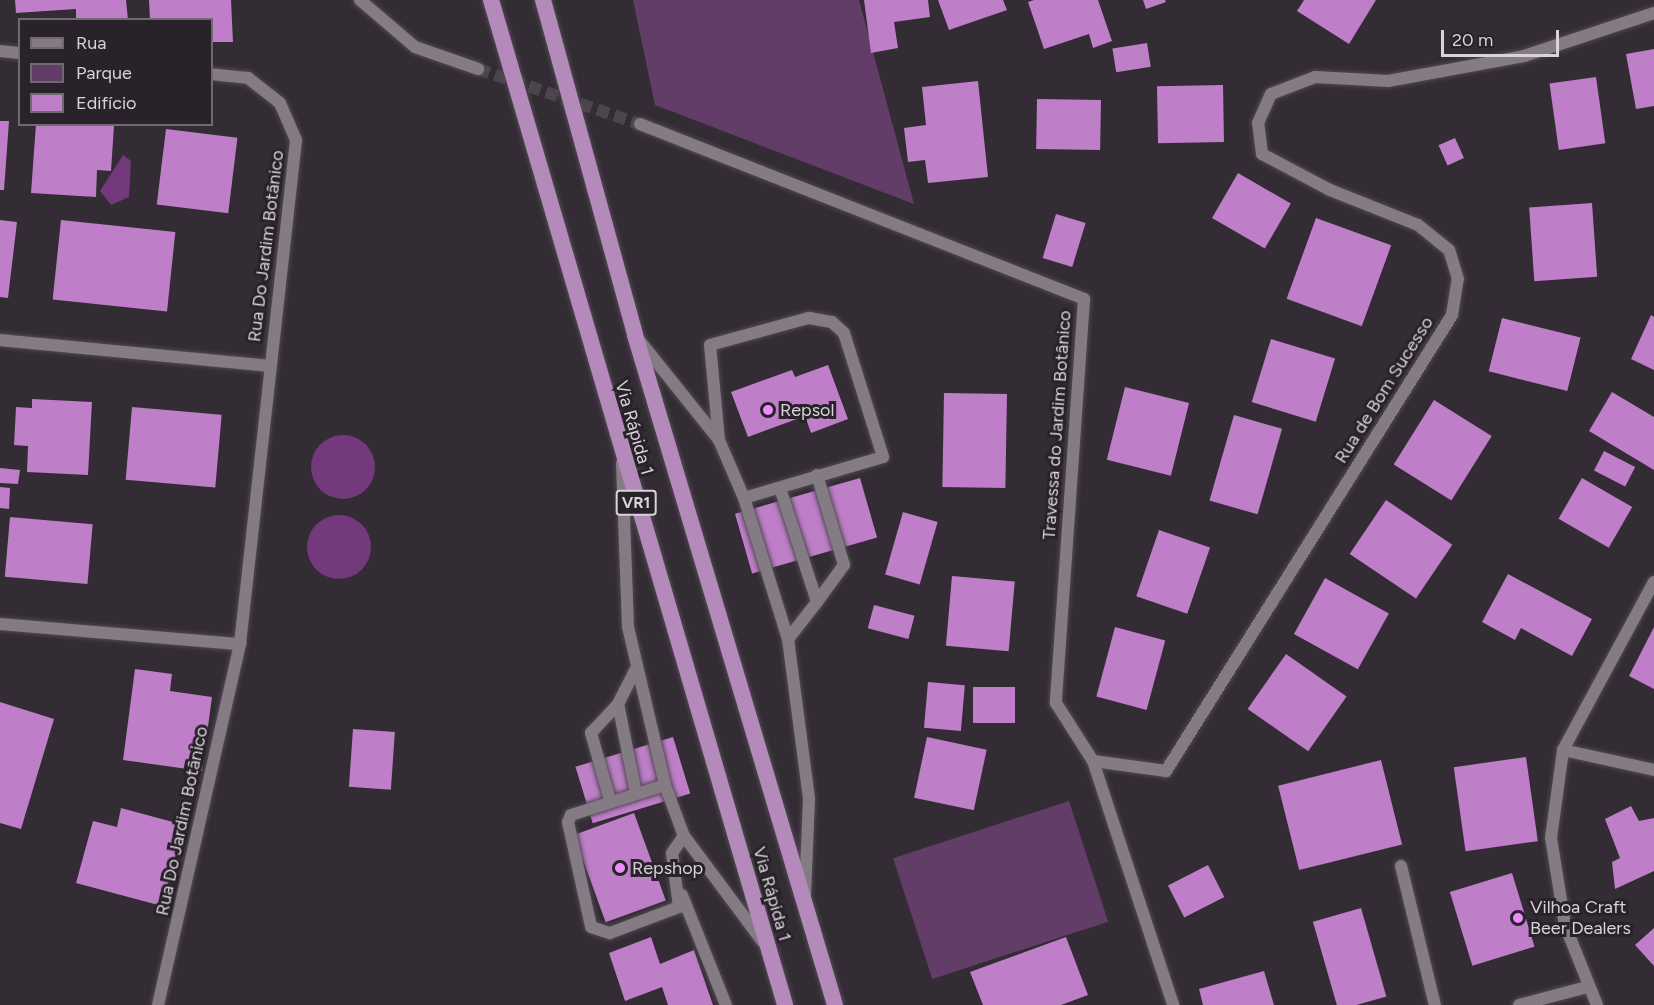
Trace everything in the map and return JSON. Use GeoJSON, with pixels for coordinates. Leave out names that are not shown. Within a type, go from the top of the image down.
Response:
{"type":"FeatureCollection","features":[{"type":"Feature","properties":{"kind":"highway","name":"Via Rápida 1"},"geometry":{"type":"LineString","coordinates":[[491,0],[784,1005]]}},
{"type":"Feature","properties":{"kind":"highway","name":"Via Rápida 1"},"geometry":{"type":"LineString","coordinates":[[543,0],[635,335],[835,1005]]}},
{"type":"Feature","properties":{"kind":"street"},"geometry":{"type":"LineString","coordinates":[[360,0],[415,47],[478,69]]}},
{"type":"Feature","properties":{"kind":"street","name":"Rua de Bom Sucesso"},"geometry":{"type":"LineString","coordinates":[[1092,761],[1166,771],[1452,315],[1458,279],[1449,250],[1418,225],[1330,190],[1262,154],[1257,123],[1271,94],[1315,77],[1388,81],[1524,56],[1654,13]]}},
{"type":"Feature","properties":{"kind":"street"},"geometry":{"type":"LineString","coordinates":[[0,51],[18,53]]}},
{"type":"Feature","properties":{"kind":"street","name":"Rua Do Jardim Botânico"},"geometry":{"type":"LineString","coordinates":[[158,1005],[240,644],[296,140],[280,103],[248,78],[213,74]]}},
{"type":"Feature","properties":{"kind":"street","name":"Travessa do Jardim Botânico"},"geometry":{"type":"LineString","coordinates":[[640,124],[1084,299],[1056,703],[1092,761],[1173,1005]]}},
{"type":"Feature","properties":{"kind":"street"},"geometry":{"type":"LineString","coordinates":[[719,440],[710,345],[821,319],[844,333],[851,347],[883,457],[744,498]]}},
{"type":"Feature","properties":{"kind":"street"},"geometry":{"type":"LineString","coordinates":[[635,335],[719,440],[744,498],[788,639],[809,799],[804,900]]}},
{"type":"Feature","properties":{"kind":"street","name":"Rua Do Jardim Botânico"},"geometry":{"type":"LineString","coordinates":[[0,340],[270,366]]}},
{"type":"Feature","properties":{"kind":"street"},"geometry":{"type":"LineString","coordinates":[[622,455],[624,581],[636,669],[665,785],[684,836],[767,947]]}},
{"type":"Feature","properties":{"kind":"street"},"geometry":{"type":"LineString","coordinates":[[788,639],[844,565],[817,475]]}},
{"type":"Feature","properties":{"kind":"street"},"geometry":{"type":"LineString","coordinates":[[780,488],[817,602]]}},
{"type":"Feature","properties":{"kind":"street"},"geometry":{"type":"LineString","coordinates":[[1597,1005],[1587,987],[1565,925],[1551,838],[1563,750],[1654,582]]}},
{"type":"Feature","properties":{"kind":"street"},"geometry":{"type":"LineString","coordinates":[[0,624],[240,644]]}},
{"type":"Feature","properties":{"kind":"street"},"geometry":{"type":"LineString","coordinates":[[610,800],[591,733],[618,704],[636,669]]}},
{"type":"Feature","properties":{"kind":"street"},"geometry":{"type":"LineString","coordinates":[[618,704],[636,793]]}},
{"type":"Feature","properties":{"kind":"street"},"geometry":{"type":"LineString","coordinates":[[1563,750],[1654,770]]}},
{"type":"Feature","properties":{"kind":"street"},"geometry":{"type":"LineString","coordinates":[[665,785],[587,806],[568,822],[591,927],[610,933],[679,907],[682,895]]}},
{"type":"Feature","properties":{"kind":"street"},"geometry":{"type":"LineString","coordinates":[[684,836],[672,853],[682,895],[726,1005]]}},
{"type":"Feature","properties":{"kind":"street"},"geometry":{"type":"LineString","coordinates":[[1401,866],[1435,1005]]}},
{"type":"Feature","properties":{"kind":"street"},"geometry":{"type":"LineString","coordinates":[[1519,1005],[1587,987]]}},
{"type":"Feature","properties":{"kind":"green space"},"geometry":{"type":"Polygon","coordinates":[[[633,0],[859,0],[914,204],[655,105],[633,0]]]}},
{"type":"Feature","properties":{"kind":"green space"},"geometry":{"type":"Polygon","coordinates":[[[1069,801],[1108,922],[932,979],[893,858],[1069,801]]]}},
{"type":"Feature","properties":{"kind":"shaded area"},"geometry":{"type":"Polygon","coordinates":[[[123,155],[131,161],[129,197],[111,205],[100,191],[123,155]]]}},
{"type":"Feature","properties":{"kind":"shaded area"},"geometry":{"type":"Polygon","coordinates":[[[343,435],[361,441],[369,449],[375,467],[369,485],[361,493],[343,499],[325,493],[317,485],[311,467],[317,449],[325,441],[343,435]]]}},
{"type":"Feature","properties":{"kind":"shaded area"},"geometry":{"type":"Polygon","coordinates":[[[339,515],[357,521],[365,529],[371,547],[365,565],[357,573],[339,579],[321,573],[313,565],[307,547],[313,529],[321,521],[339,515]]]}},
{"type":"Feature","properties":{"kind":"building"},"geometry":{"type":"Polygon","coordinates":[[[15,0],[126,0],[128,18],[76,18],[76,9],[16,13],[15,0]]]}},
{"type":"Feature","properties":{"kind":"building"},"geometry":{"type":"Polygon","coordinates":[[[149,0],[231,0],[233,42],[213,42],[213,18],[150,18],[149,0]]]}},
{"type":"Feature","properties":{"kind":"building"},"geometry":{"type":"Polygon","coordinates":[[[864,0],[928,0],[930,17],[894,22],[898,48],[871,53],[864,0]]]}},
{"type":"Feature","properties":{"kind":"building"},"geometry":{"type":"Polygon","coordinates":[[[938,0],[1003,0],[1007,10],[949,30],[938,0]]]}},
{"type":"Feature","properties":{"kind":"building"},"geometry":{"type":"Polygon","coordinates":[[[1034,0],[1098,0],[1112,41],[1093,48],[1089,34],[1044,49],[1028,2],[1034,0]]]}},
{"type":"Feature","properties":{"kind":"building"},"geometry":{"type":"Polygon","coordinates":[[[1143,0],[1165,0],[1166,2],[1146,9],[1143,0]]]}},
{"type":"Feature","properties":{"kind":"building"},"geometry":{"type":"Polygon","coordinates":[[[1304,0],[1376,0],[1349,44],[1297,11],[1304,0]]]}},
{"type":"Feature","properties":{"kind":"building"},"geometry":{"type":"Polygon","coordinates":[[[1147,43],[1151,67],[1116,72],[1112,48],[1147,43]]]}},
{"type":"Feature","properties":{"kind":"building"},"geometry":{"type":"Polygon","coordinates":[[[1654,49],[1654,106],[1636,109],[1626,54],[1654,49]]]}},
{"type":"Feature","properties":{"kind":"building"},"geometry":{"type":"Polygon","coordinates":[[[1596,77],[1605,143],[1559,150],[1549,84],[1596,77]]]}},
{"type":"Feature","properties":{"kind":"building"},"geometry":{"type":"Polygon","coordinates":[[[978,81],[988,177],[928,183],[925,160],[908,162],[904,128],[926,125],[922,87],[978,81]]]}},
{"type":"Feature","properties":{"kind":"building"},"geometry":{"type":"Polygon","coordinates":[[[1223,85],[1224,142],[1158,143],[1157,86],[1223,85]]]}},
{"type":"Feature","properties":{"kind":"building"},"geometry":{"type":"Polygon","coordinates":[[[1037,99],[1101,100],[1100,150],[1036,149],[1037,99]]]}},
{"type":"Feature","properties":{"kind":"building"},"geometry":{"type":"Polygon","coordinates":[[[0,121],[9,121],[4,190],[0,190],[0,121]]]}},
{"type":"Feature","properties":{"kind":"building"},"geometry":{"type":"Polygon","coordinates":[[[36,126],[114,126],[111,171],[97,170],[96,197],[31,193],[36,126]]]}},
{"type":"Feature","properties":{"kind":"building"},"geometry":{"type":"Polygon","coordinates":[[[166,129],[237,138],[228,213],[157,204],[166,129]]]}},
{"type":"Feature","properties":{"kind":"building"},"geometry":{"type":"Polygon","coordinates":[[[1455,138],[1464,158],[1448,165],[1439,145],[1455,138]]]}},
{"type":"Feature","properties":{"kind":"building"},"geometry":{"type":"Polygon","coordinates":[[[1238,173],[1291,204],[1265,249],[1212,218],[1238,173]]]}},
{"type":"Feature","properties":{"kind":"building"},"geometry":{"type":"Polygon","coordinates":[[[1592,203],[1597,277],[1534,281],[1529,207],[1592,203]]]}},
{"type":"Feature","properties":{"kind":"building"},"geometry":{"type":"Polygon","coordinates":[[[1056,214],[1086,223],[1072,267],[1043,258],[1056,214]]]}},
{"type":"Feature","properties":{"kind":"building"},"geometry":{"type":"Polygon","coordinates":[[[1316,218],[1391,245],[1362,326],[1287,299],[1316,218]]]}},
{"type":"Feature","properties":{"kind":"building"},"geometry":{"type":"Polygon","coordinates":[[[0,220],[17,222],[8,298],[0,297],[0,220]]]}},
{"type":"Feature","properties":{"kind":"building"},"geometry":{"type":"Polygon","coordinates":[[[61,220],[175,232],[167,312],[53,300],[61,220]]]}},
{"type":"Feature","properties":{"kind":"building"},"geometry":{"type":"Polygon","coordinates":[[[1651,315],[1654,317],[1654,370],[1631,359],[1651,315]]]}},
{"type":"Feature","properties":{"kind":"building"},"geometry":{"type":"Polygon","coordinates":[[[1502,318],[1581,338],[1567,391],[1489,371],[1502,318]]]}},
{"type":"Feature","properties":{"kind":"building"},"geometry":{"type":"Polygon","coordinates":[[[1271,339],[1335,359],[1316,422],[1252,402],[1271,339]]]}},
{"type":"Feature","properties":{"kind":"building"},"geometry":{"type":"Polygon","coordinates":[[[828,365],[848,419],[811,433],[805,416],[748,437],[731,392],[792,370],[795,377],[828,365]]]}},
{"type":"Feature","properties":{"kind":"building"},"geometry":{"type":"Polygon","coordinates":[[[1125,387],[1189,403],[1171,476],[1107,460],[1125,387]]]}},
{"type":"Feature","properties":{"kind":"building"},"geometry":{"type":"Polygon","coordinates":[[[1612,392],[1654,417],[1654,470],[1589,431],[1612,392]]]}},
{"type":"Feature","properties":{"kind":"building"},"geometry":{"type":"Polygon","coordinates":[[[944,393],[1007,394],[1005,488],[942,487],[944,393]]]}},
{"type":"Feature","properties":{"kind":"building"},"geometry":{"type":"Polygon","coordinates":[[[32,399],[92,402],[88,475],[27,472],[28,446],[14,445],[16,407],[32,408],[32,399]]]}},
{"type":"Feature","properties":{"kind":"building"},"geometry":{"type":"Polygon","coordinates":[[[1434,400],[1492,436],[1451,500],[1394,464],[1434,400]]]}},
{"type":"Feature","properties":{"kind":"building"},"geometry":{"type":"Polygon","coordinates":[[[132,407],[222,415],[215,488],[126,480],[132,407]]]}},
{"type":"Feature","properties":{"kind":"building"},"geometry":{"type":"Polygon","coordinates":[[[1234,415],[1282,429],[1258,514],[1209,501],[1234,415]]]}},
{"type":"Feature","properties":{"kind":"building"},"geometry":{"type":"Polygon","coordinates":[[[1604,451],[1635,467],[1625,486],[1594,471],[1604,451]]]}},
{"type":"Feature","properties":{"kind":"building"},"geometry":{"type":"Polygon","coordinates":[[[0,468],[20,470],[18,484],[0,483],[0,468]]]}},
{"type":"Feature","properties":{"kind":"building"},"geometry":{"type":"Polygon","coordinates":[[[860,478],[877,538],[752,573],[735,514],[860,478]]]}},
{"type":"Feature","properties":{"kind":"building"},"geometry":{"type":"Polygon","coordinates":[[[1582,478],[1632,507],[1609,548],[1558,519],[1582,478]]]}},
{"type":"Feature","properties":{"kind":"building"},"geometry":{"type":"Polygon","coordinates":[[[0,487],[10,488],[9,509],[0,508],[0,487]]]}},
{"type":"Feature","properties":{"kind":"building"},"geometry":{"type":"Polygon","coordinates":[[[1386,500],[1452,545],[1416,599],[1350,554],[1386,500]]]}},
{"type":"Feature","properties":{"kind":"building"},"geometry":{"type":"Polygon","coordinates":[[[903,512],[938,522],[920,584],[885,574],[903,512]]]}},
{"type":"Feature","properties":{"kind":"building"},"geometry":{"type":"Polygon","coordinates":[[[10,517],[93,524],[87,584],[5,577],[10,517]]]}},
{"type":"Feature","properties":{"kind":"building"},"geometry":{"type":"Polygon","coordinates":[[[1159,530],[1210,548],[1187,614],[1136,596],[1159,530]]]}},
{"type":"Feature","properties":{"kind":"building"},"geometry":{"type":"Polygon","coordinates":[[[1508,574],[1592,619],[1572,656],[1521,628],[1515,640],[1482,622],[1508,574]]]}},
{"type":"Feature","properties":{"kind":"building"},"geometry":{"type":"Polygon","coordinates":[[[952,576],[1015,581],[1009,651],[946,646],[952,576]]]}},
{"type":"Feature","properties":{"kind":"building"},"geometry":{"type":"Polygon","coordinates":[[[1325,578],[1389,613],[1358,669],[1294,634],[1325,578]]]}},
{"type":"Feature","properties":{"kind":"building"},"geometry":{"type":"Polygon","coordinates":[[[874,605],[915,616],[908,639],[868,628],[874,605]]]}},
{"type":"Feature","properties":{"kind":"building"},"geometry":{"type":"Polygon","coordinates":[[[1115,627],[1165,640],[1147,710],[1096,697],[1115,627]]]}},
{"type":"Feature","properties":{"kind":"building"},"geometry":{"type":"Polygon","coordinates":[[[1654,627],[1654,689],[1629,676],[1654,627]]]}},
{"type":"Feature","properties":{"kind":"building"},"geometry":{"type":"Polygon","coordinates":[[[1286,654],[1347,696],[1308,751],[1248,709],[1286,654]]]}},
{"type":"Feature","properties":{"kind":"building"},"geometry":{"type":"Polygon","coordinates":[[[135,669],[172,674],[170,691],[212,697],[202,771],[123,760],[135,669]]]}},
{"type":"Feature","properties":{"kind":"building"},"geometry":{"type":"Polygon","coordinates":[[[928,682],[965,685],[961,731],[924,728],[928,682]]]}},
{"type":"Feature","properties":{"kind":"building"},"geometry":{"type":"Polygon","coordinates":[[[973,687],[1015,687],[1015,723],[973,723],[973,687]]]}},
{"type":"Feature","properties":{"kind":"building"},"geometry":{"type":"Polygon","coordinates":[[[0,702],[54,719],[21,829],[0,823],[0,702]]]}},
{"type":"Feature","properties":{"kind":"building"},"geometry":{"type":"Polygon","coordinates":[[[353,729],[395,732],[391,790],[349,787],[353,729]]]}},
{"type":"Feature","properties":{"kind":"building"},"geometry":{"type":"Polygon","coordinates":[[[673,737],[690,793],[593,823],[575,767],[673,737]]]}},
{"type":"Feature","properties":{"kind":"building"},"geometry":{"type":"Polygon","coordinates":[[[927,737],[987,750],[974,810],[914,798],[927,737]]]}},
{"type":"Feature","properties":{"kind":"building"},"geometry":{"type":"Polygon","coordinates":[[[1526,757],[1538,841],[1466,851],[1454,767],[1526,757]]]}},
{"type":"Feature","properties":{"kind":"building"},"geometry":{"type":"Polygon","coordinates":[[[1381,760],[1402,844],[1299,870],[1278,786],[1381,760]]]}},
{"type":"Feature","properties":{"kind":"building"},"geometry":{"type":"Polygon","coordinates":[[[1631,806],[1639,821],[1654,818],[1654,871],[1615,889],[1612,862],[1620,858],[1605,819],[1631,806]]]}},
{"type":"Feature","properties":{"kind":"building"},"geometry":{"type":"Polygon","coordinates":[[[121,808],[184,825],[162,906],[76,883],[93,821],[117,827],[121,808]]]}},
{"type":"Feature","properties":{"kind":"building","name":"Repshop"},"geometry":{"type":"Polygon","coordinates":[[[634,813],[666,900],[606,922],[574,835],[634,813]]]}},
{"type":"Feature","properties":{"kind":"building"},"geometry":{"type":"Polygon","coordinates":[[[1208,865],[1224,897],[1184,918],[1168,885],[1208,865]]]}},
{"type":"Feature","properties":{"kind":"building"},"geometry":{"type":"Polygon","coordinates":[[[1512,873],[1535,947],[1472,966],[1450,892],[1512,873]]]}},
{"type":"Feature","properties":{"kind":"building"},"geometry":{"type":"Polygon","coordinates":[[[1361,908],[1386,996],[1356,1005],[1337,1005],[1313,922],[1361,908]]]}},
{"type":"Feature","properties":{"kind":"building"},"geometry":{"type":"Polygon","coordinates":[[[1654,928],[1654,966],[1635,945],[1654,928]]]}},
{"type":"Feature","properties":{"kind":"building"},"geometry":{"type":"Polygon","coordinates":[[[651,937],[660,964],[694,950],[713,1005],[668,1005],[662,987],[625,1001],[609,953],[651,937]]]}},
{"type":"Feature","properties":{"kind":"building"},"geometry":{"type":"Polygon","coordinates":[[[1066,937],[1088,995],[1061,1005],[983,1005],[970,972],[1066,937]]]}},
{"type":"Feature","properties":{"kind":"building"},"geometry":{"type":"Polygon","coordinates":[[[1264,971],[1274,1005],[1203,1005],[1199,989],[1264,971]]]}},
{"type":"Feature","properties":{"kind":"tunnel"},"geometry":{"type":"LineString","coordinates":[[478,69],[640,124]]}},
{"type":"Feature","properties":{"kind":"place","name":"Repsol"},"geometry":{"type":"Point","coordinates":[768,410]}},
{"type":"Feature","properties":{"kind":"place","name":"Repshop"},"geometry":{"type":"Point","coordinates":[620,868]}},
{"type":"Feature","properties":{"kind":"place","name":"Vilhoa Craft Beer Dealers"},"geometry":{"type":"Point","coordinates":[1518,918]}}]}
